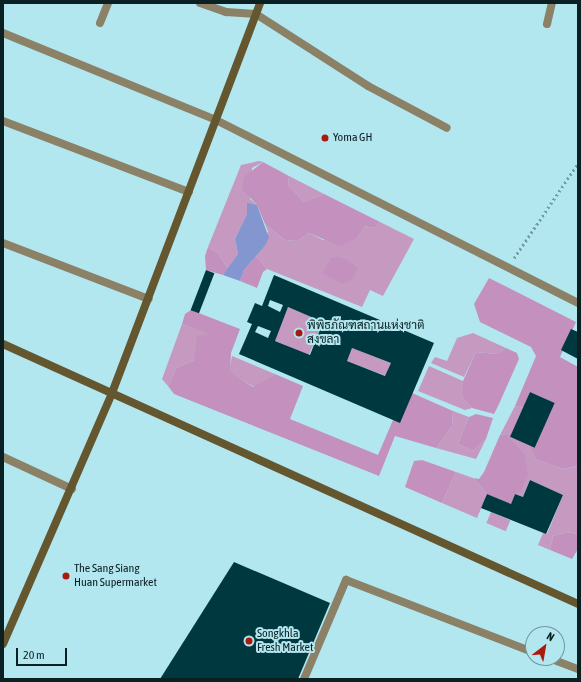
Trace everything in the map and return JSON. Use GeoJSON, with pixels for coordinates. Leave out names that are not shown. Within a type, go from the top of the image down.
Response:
{"type":"FeatureCollection","features":[{"type":"Feature","properties":{"kind":"street"},"geometry":{"type":"LineString","coordinates":[[100,22],[108,3]]}},
{"type":"Feature","properties":{"kind":"street"},"geometry":{"type":"LineString","coordinates":[[200,3],[226,12],[256,14],[368,86],[447,128]]}},
{"type":"Feature","properties":{"kind":"street"},"geometry":{"type":"LineString","coordinates":[[3,644],[72,489],[150,299],[260,3]]}},
{"type":"Feature","properties":{"kind":"street"},"geometry":{"type":"LineString","coordinates":[[547,24],[552,3]]}},
{"type":"Feature","properties":{"kind":"street"},"geometry":{"type":"LineString","coordinates":[[3,33],[216,120],[508,266],[578,304]]}},
{"type":"Feature","properties":{"kind":"street"},"geometry":{"type":"LineString","coordinates":[[3,121],[189,192]]}},
{"type":"Feature","properties":{"kind":"street"},"geometry":{"type":"LineString","coordinates":[[3,243],[150,299]]}},
{"type":"Feature","properties":{"kind":"street"},"geometry":{"type":"LineString","coordinates":[[3,344],[578,604]]}},
{"type":"Feature","properties":{"kind":"street"},"geometry":{"type":"LineString","coordinates":[[3,457],[72,489]]}},
{"type":"Feature","properties":{"kind":"street"},"geometry":{"type":"LineString","coordinates":[[304,679],[346,580],[525,649]]}},
{"type":"Feature","properties":{"kind":"street"},"geometry":{"type":"LineString","coordinates":[[565,664],[578,669]]}},
{"type":"Feature","properties":{"kind":"path"},"geometry":{"type":"LineString","coordinates":[[508,266],[578,162]]}},
{"type":"Feature","properties":{"kind":"shaded area"},"geometry":{"type":"Polygon","coordinates":[[[259,161],[263,162],[252,168],[250,199],[257,205],[247,204],[247,214],[235,239],[238,254],[228,269],[218,253],[208,247],[241,165],[259,161]]]}},
{"type":"Feature","properties":{"kind":"shaded area"},"geometry":{"type":"Polygon","coordinates":[[[263,162],[289,176],[288,185],[304,202],[324,194],[380,222],[375,228],[365,226],[357,238],[339,246],[309,233],[297,241],[285,240],[265,224],[257,205],[242,189],[244,177],[263,162]]]}},
{"type":"Feature","properties":{"kind":"shaded area"},"geometry":{"type":"Polygon","coordinates":[[[289,176],[324,194],[304,202],[288,185],[289,176]]]}},
{"type":"Feature","properties":{"kind":"shaded area"},"geometry":{"type":"Polygon","coordinates":[[[380,222],[414,239],[383,296],[370,290],[362,307],[267,269],[256,256],[264,247],[268,231],[265,224],[285,240],[297,241],[309,233],[323,240],[357,238],[365,226],[375,228],[380,222]]]}},
{"type":"Feature","properties":{"kind":"shaded area"},"geometry":{"type":"Polygon","coordinates":[[[208,247],[218,253],[228,269],[223,275],[206,270],[205,256],[208,247]]]}},
{"type":"Feature","properties":{"kind":"shaded area"},"geometry":{"type":"Polygon","coordinates":[[[256,256],[267,269],[263,272],[257,288],[240,281],[244,270],[256,256]]]}},
{"type":"Feature","properties":{"kind":"shaded area"},"geometry":{"type":"Polygon","coordinates":[[[337,257],[345,259],[358,268],[352,280],[343,284],[322,273],[331,258],[337,257]]]}},
{"type":"Feature","properties":{"kind":"shaded area"},"geometry":{"type":"Polygon","coordinates":[[[489,278],[576,322],[560,357],[578,367],[578,466],[563,469],[535,459],[528,444],[535,447],[554,403],[530,392],[524,408],[515,406],[536,356],[531,347],[480,322],[474,304],[489,278]]]}},
{"type":"Feature","properties":{"kind":"shaded area"},"geometry":{"type":"Polygon","coordinates":[[[288,307],[323,322],[309,355],[274,340],[288,307]]]}},
{"type":"Feature","properties":{"kind":"shaded area"},"geometry":{"type":"Polygon","coordinates":[[[191,310],[240,329],[231,353],[230,372],[253,387],[275,374],[303,386],[290,419],[378,455],[393,420],[412,393],[453,411],[452,426],[436,448],[395,436],[379,476],[174,394],[168,386],[176,368],[194,360],[197,336],[209,334],[182,324],[185,314],[191,310]]]}},
{"type":"Feature","properties":{"kind":"shaded area"},"geometry":{"type":"Polygon","coordinates":[[[182,324],[210,334],[194,360],[176,368],[168,386],[162,379],[182,324]]]}},
{"type":"Feature","properties":{"kind":"shaded area"},"geometry":{"type":"Polygon","coordinates":[[[473,333],[506,348],[497,354],[476,352],[464,377],[431,363],[435,357],[447,361],[457,338],[473,333]]]}},
{"type":"Feature","properties":{"kind":"shaded area"},"geometry":{"type":"Polygon","coordinates":[[[352,348],[391,363],[386,376],[347,361],[352,348]]]}},
{"type":"Feature","properties":{"kind":"shaded area"},"geometry":{"type":"Polygon","coordinates":[[[506,348],[517,353],[519,359],[494,414],[472,408],[463,398],[463,381],[476,352],[497,354],[506,348]]]}},
{"type":"Feature","properties":{"kind":"shaded area"},"geometry":{"type":"Polygon","coordinates":[[[232,356],[275,374],[254,387],[229,372],[232,356]]]}},
{"type":"Feature","properties":{"kind":"shaded area"},"geometry":{"type":"Polygon","coordinates":[[[429,366],[463,381],[463,398],[472,408],[465,410],[418,391],[429,366]]]}},
{"type":"Feature","properties":{"kind":"shaded area"},"geometry":{"type":"Polygon","coordinates":[[[515,406],[524,408],[512,437],[528,444],[535,459],[563,469],[578,466],[578,534],[567,532],[553,536],[550,550],[538,545],[543,533],[547,534],[563,495],[530,480],[523,497],[515,494],[506,434],[500,435],[515,406]]]}},
{"type":"Feature","properties":{"kind":"shaded area"},"geometry":{"type":"Polygon","coordinates":[[[453,411],[469,417],[458,444],[473,451],[486,439],[476,459],[436,448],[452,426],[453,411]]]}},
{"type":"Feature","properties":{"kind":"shaded area"},"geometry":{"type":"Polygon","coordinates":[[[476,414],[493,418],[486,439],[473,451],[458,444],[469,417],[476,414]]]}},
{"type":"Feature","properties":{"kind":"shaded area"},"geometry":{"type":"Polygon","coordinates":[[[506,434],[525,455],[528,475],[521,491],[515,494],[511,504],[487,494],[473,478],[479,479],[484,472],[500,435],[506,434]]]}},
{"type":"Feature","properties":{"kind":"shaded area"},"geometry":{"type":"Polygon","coordinates":[[[422,460],[456,472],[442,503],[405,487],[414,461],[422,460]]]}},
{"type":"Feature","properties":{"kind":"shaded area"},"geometry":{"type":"Polygon","coordinates":[[[456,472],[473,478],[487,494],[477,518],[442,503],[456,472]]]}},
{"type":"Feature","properties":{"kind":"shaded area"},"geometry":{"type":"Polygon","coordinates":[[[491,512],[510,520],[506,531],[486,523],[491,512]]]}},
{"type":"Feature","properties":{"kind":"shaded area"},"geometry":{"type":"Polygon","coordinates":[[[567,532],[578,534],[578,549],[572,559],[550,550],[553,536],[567,532]]]}},
{"type":"Feature","properties":{"kind":"water"},"geometry":{"type":"Polygon","coordinates":[[[247,203],[257,205],[269,238],[264,247],[244,270],[240,281],[223,275],[238,254],[235,239],[247,214],[247,203]]]}},
{"type":"Feature","properties":{"kind":"building"},"geometry":{"type":"Polygon","coordinates":[[[206,270],[214,273],[199,313],[191,310],[206,270]]]}},
{"type":"Feature","properties":{"kind":"building"},"geometry":{"type":"Polygon","coordinates":[[[274,275],[434,343],[400,423],[239,354],[252,324],[247,322],[255,303],[262,306],[274,275]],[[270,300],[268,306],[280,312],[283,305],[270,300]],[[288,307],[275,341],[310,355],[323,322],[288,307]],[[258,326],[255,332],[268,338],[271,331],[258,326]],[[352,348],[347,361],[385,376],[391,363],[352,348]]]}},
{"type":"Feature","properties":{"kind":"building"},"geometry":{"type":"Polygon","coordinates":[[[571,329],[578,332],[578,359],[561,350],[571,329]]]}},
{"type":"Feature","properties":{"kind":"building"},"geometry":{"type":"Polygon","coordinates":[[[530,392],[555,403],[535,448],[510,437],[530,392]]]}},
{"type":"Feature","properties":{"kind":"building"},"geometry":{"type":"Polygon","coordinates":[[[530,480],[563,495],[546,534],[481,508],[487,494],[511,504],[515,494],[523,497],[530,480]]]}},
{"type":"Feature","properties":{"kind":"building","name":"Songkhla Fresh Market"},"geometry":{"type":"Polygon","coordinates":[[[234,562],[330,603],[298,679],[160,679],[234,562]]]}},
{"type":"Feature","properties":{"kind":"place","name":"Yoma GH"},"geometry":{"type":"Point","coordinates":[325,138]}},
{"type":"Feature","properties":{"kind":"place","name":"พิพิธภัณฑสถานแห่งชาติ สงขลา"},"geometry":{"type":"Point","coordinates":[299,333]}},
{"type":"Feature","properties":{"kind":"place","name":"The Sang Siang Huan Supermarket"},"geometry":{"type":"Point","coordinates":[66,576]}},
{"type":"Feature","properties":{"kind":"place","name":"Songkhla Fresh Market"},"geometry":{"type":"Point","coordinates":[249,641]}}]}
